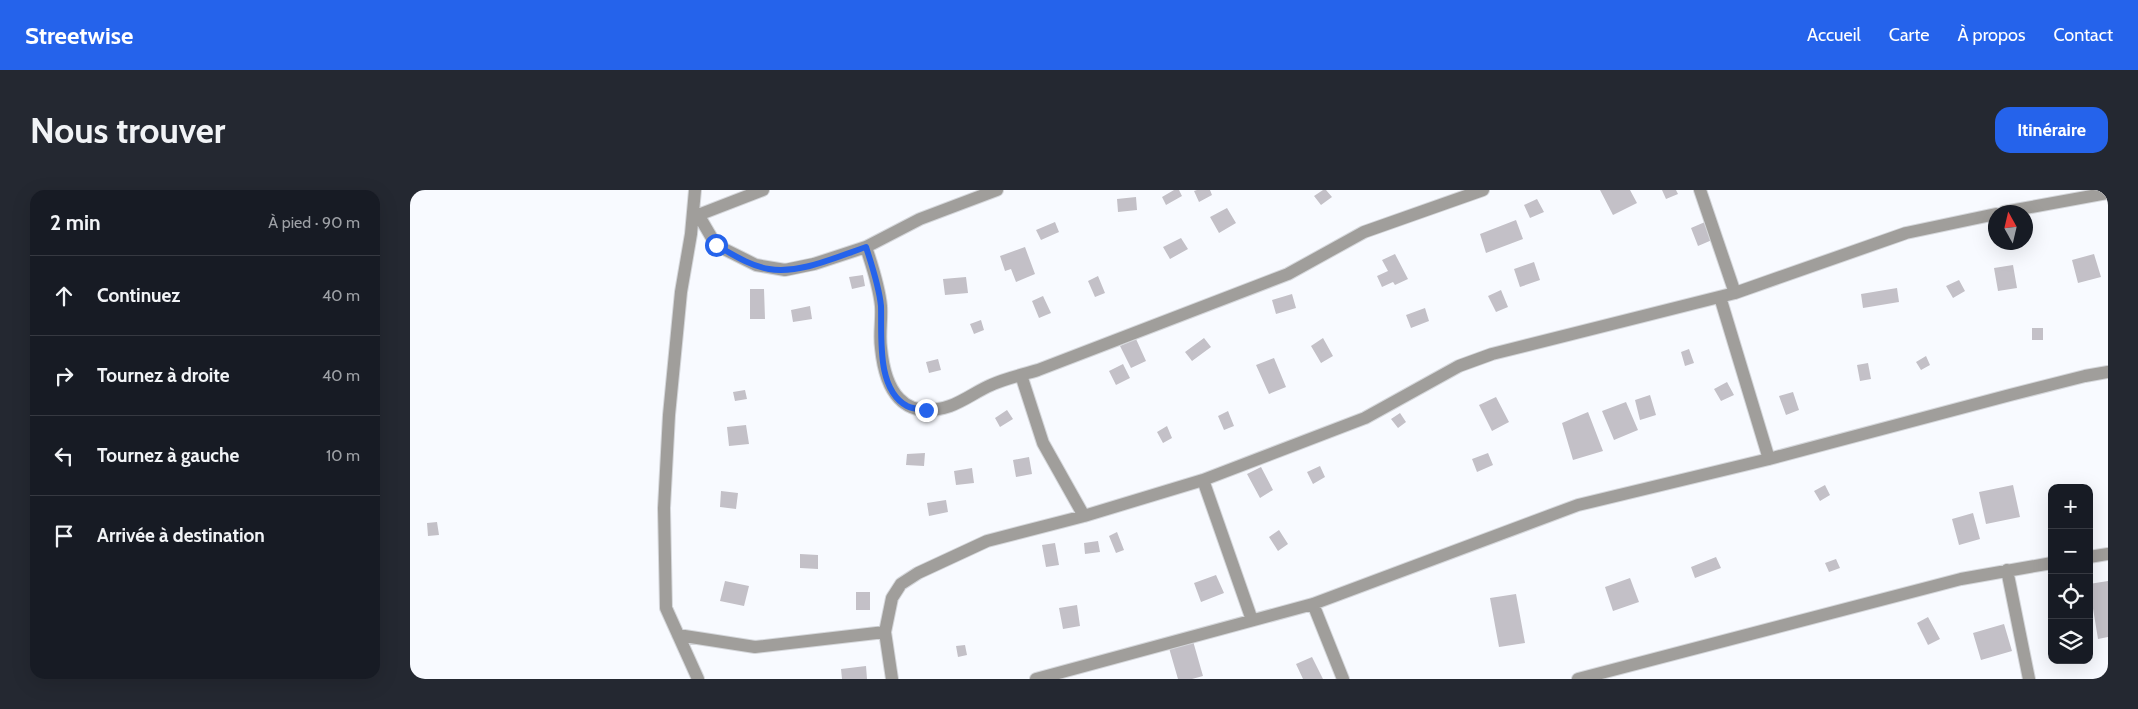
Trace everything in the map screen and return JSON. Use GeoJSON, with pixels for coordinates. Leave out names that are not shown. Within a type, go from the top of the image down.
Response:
{"type":"FeatureCollection","features":[{"type":"Feature","properties":{"kind":"street"},"geometry":{"type":"LineString","coordinates":[[695,190],[696,216],[681,292],[669,415],[664,508],[666,608],[698,679]]}},
{"type":"Feature","properties":{"kind":"street"},"geometry":{"type":"LineString","coordinates":[[696,216],[764,190]]}},
{"type":"Feature","properties":{"kind":"street"},"geometry":{"type":"LineString","coordinates":[[696,216],[716,245],[737,257],[768,269],[784,270],[814,264],[866,247],[920,219],[997,190]]}},
{"type":"Feature","properties":{"kind":"street"},"geometry":{"type":"LineString","coordinates":[[866,247],[881,305],[881,346],[884,369],[900,402],[910,408],[926,410],[950,406],[991,385],[1288,274],[1364,232],[1483,190]]}},
{"type":"Feature","properties":{"kind":"street"},"geometry":{"type":"LineString","coordinates":[[1700,190],[1735,293]]}},
{"type":"Feature","properties":{"kind":"street"},"geometry":{"type":"LineString","coordinates":[[2033,207],[2108,193]]}},
{"type":"Feature","properties":{"kind":"street"},"geometry":{"type":"LineString","coordinates":[[892,679],[885,632],[892,598],[901,584],[918,573],[987,541],[1084,516],[1204,480],[1365,418],[1459,366],[1492,354],[1735,293],[1906,233],[1988,216]]}},
{"type":"Feature","properties":{"kind":"street"},"geometry":{"type":"LineString","coordinates":[[1720,297],[1769,459]]}},
{"type":"Feature","properties":{"kind":"street"},"geometry":{"type":"LineString","coordinates":[[1036,679],[1313,604],[1578,505],[1769,459],[2010,395],[2108,372]]}},
{"type":"Feature","properties":{"kind":"street"},"geometry":{"type":"LineString","coordinates":[[1021,375],[1043,443],[1084,516]]}},
{"type":"Feature","properties":{"kind":"street"},"geometry":{"type":"LineString","coordinates":[[1204,480],[1252,620]]}},
{"type":"Feature","properties":{"kind":"street"},"geometry":{"type":"LineString","coordinates":[[2093,556],[2108,554]]}},
{"type":"Feature","properties":{"kind":"street"},"geometry":{"type":"LineString","coordinates":[[1578,679],[1962,579],[2048,564]]}},
{"type":"Feature","properties":{"kind":"street"},"geometry":{"type":"LineString","coordinates":[[2007,570],[2029,679]]}},
{"type":"Feature","properties":{"kind":"street"},"geometry":{"type":"LineString","coordinates":[[1313,604],[1343,679]]}},
{"type":"Feature","properties":{"kind":"street"},"geometry":{"type":"LineString","coordinates":[[678,635],[755,646],[885,632]]}},
{"type":"Feature","properties":{"kind":"building"},"geometry":{"type":"Polygon","coordinates":[[[1174,190],[1179,190],[1182,196],[1166,205],[1162,197],[1174,190]]]}},
{"type":"Feature","properties":{"kind":"building"},"geometry":{"type":"Polygon","coordinates":[[[1210,190],[1212,195],[1199,202],[1194,191],[1210,190]]]}},
{"type":"Feature","properties":{"kind":"building"},"geometry":{"type":"Polygon","coordinates":[[[1326,190],[1332,197],[1321,205],[1314,196],[1326,190]]]}},
{"type":"Feature","properties":{"kind":"building"},"geometry":{"type":"Polygon","coordinates":[[[1600,190],[1630,190],[1637,203],[1613,215],[1600,190]]]}},
{"type":"Feature","properties":{"kind":"building"},"geometry":{"type":"Polygon","coordinates":[[[1662,190],[1676,190],[1678,194],[1666,199],[1662,190]]]}},
{"type":"Feature","properties":{"kind":"building"},"geometry":{"type":"Polygon","coordinates":[[[1136,197],[1137,210],[1118,212],[1117,199],[1136,197]]]}},
{"type":"Feature","properties":{"kind":"building"},"geometry":{"type":"Polygon","coordinates":[[[1537,199],[1544,212],[1530,218],[1524,205],[1537,199]]]}},
{"type":"Feature","properties":{"kind":"building"},"geometry":{"type":"Polygon","coordinates":[[[1227,208],[1236,223],[1219,233],[1210,217],[1227,208]]]}},
{"type":"Feature","properties":{"kind":"building"},"geometry":{"type":"Polygon","coordinates":[[[1516,220],[1523,239],[1486,253],[1480,234],[1516,220]]]}},
{"type":"Feature","properties":{"kind":"building"},"geometry":{"type":"Polygon","coordinates":[[[1055,222],[1059,232],[1041,240],[1036,230],[1055,222]]]}},
{"type":"Feature","properties":{"kind":"building"},"geometry":{"type":"Polygon","coordinates":[[[1705,222],[1712,240],[1698,246],[1691,228],[1705,222]]]}},
{"type":"Feature","properties":{"kind":"building"},"geometry":{"type":"Polygon","coordinates":[[[1181,238],[1188,249],[1170,259],[1163,247],[1181,238]]]}},
{"type":"Feature","properties":{"kind":"building"},"geometry":{"type":"Polygon","coordinates":[[[1025,247],[1035,274],[1016,282],[1011,269],[1005,271],[1000,256],[1025,247]]]}},
{"type":"Feature","properties":{"kind":"building"},"geometry":{"type":"Polygon","coordinates":[[[1395,254],[1408,279],[1395,285],[1393,282],[1382,287],[1377,276],[1388,271],[1382,260],[1395,254]]]}},
{"type":"Feature","properties":{"kind":"building"},"geometry":{"type":"Polygon","coordinates":[[[2094,254],[2101,277],[2078,283],[2072,260],[2094,254]]]}},
{"type":"Feature","properties":{"kind":"building"},"geometry":{"type":"Polygon","coordinates":[[[1534,262],[1540,280],[1520,287],[1514,269],[1534,262]]]}},
{"type":"Feature","properties":{"kind":"building"},"geometry":{"type":"Polygon","coordinates":[[[2013,265],[2017,288],[1998,291],[1994,268],[2013,265]]]}},
{"type":"Feature","properties":{"kind":"building"},"geometry":{"type":"Polygon","coordinates":[[[863,275],[865,286],[852,289],[849,277],[863,275]]]}},
{"type":"Feature","properties":{"kind":"building"},"geometry":{"type":"Polygon","coordinates":[[[1098,276],[1105,293],[1095,297],[1088,281],[1098,276]]]}},
{"type":"Feature","properties":{"kind":"building"},"geometry":{"type":"Polygon","coordinates":[[[966,277],[968,293],[945,295],[943,279],[966,277]]]}},
{"type":"Feature","properties":{"kind":"building"},"geometry":{"type":"Polygon","coordinates":[[[1959,280],[1965,291],[1953,298],[1946,286],[1959,280]]]}},
{"type":"Feature","properties":{"kind":"building"},"geometry":{"type":"Polygon","coordinates":[[[1897,288],[1899,302],[1863,308],[1861,294],[1897,288]]]}},
{"type":"Feature","properties":{"kind":"building"},"geometry":{"type":"Polygon","coordinates":[[[750,289],[764,289],[765,319],[750,319],[750,289]]]}},
{"type":"Feature","properties":{"kind":"building"},"geometry":{"type":"Polygon","coordinates":[[[1501,290],[1508,307],[1496,312],[1488,296],[1501,290]]]}},
{"type":"Feature","properties":{"kind":"building"},"geometry":{"type":"Polygon","coordinates":[[[1292,294],[1296,308],[1276,314],[1272,300],[1292,294]]]}},
{"type":"Feature","properties":{"kind":"building"},"geometry":{"type":"Polygon","coordinates":[[[1043,296],[1051,313],[1039,318],[1032,301],[1043,296]]]}},
{"type":"Feature","properties":{"kind":"building"},"geometry":{"type":"Polygon","coordinates":[[[810,306],[812,319],[793,322],[791,310],[810,306]]]}},
{"type":"Feature","properties":{"kind":"building"},"geometry":{"type":"Polygon","coordinates":[[[1425,308],[1429,321],[1411,328],[1406,315],[1425,308]]]}},
{"type":"Feature","properties":{"kind":"building"},"geometry":{"type":"Polygon","coordinates":[[[981,320],[984,330],[974,334],[970,324],[981,320]]]}},
{"type":"Feature","properties":{"kind":"building"},"geometry":{"type":"Polygon","coordinates":[[[2032,328],[2043,328],[2043,340],[2032,340],[2032,328]]]}},
{"type":"Feature","properties":{"kind":"building"},"geometry":{"type":"Polygon","coordinates":[[[1204,338],[1211,347],[1192,361],[1185,352],[1204,338]]]}},
{"type":"Feature","properties":{"kind":"building"},"geometry":{"type":"Polygon","coordinates":[[[1323,338],[1333,356],[1321,363],[1311,346],[1323,338]]]}},
{"type":"Feature","properties":{"kind":"building"},"geometry":{"type":"Polygon","coordinates":[[[1136,339],[1146,361],[1131,368],[1120,346],[1136,339]]]}},
{"type":"Feature","properties":{"kind":"building"},"geometry":{"type":"Polygon","coordinates":[[[1689,349],[1694,363],[1685,366],[1681,352],[1689,349]]]}},
{"type":"Feature","properties":{"kind":"building"},"geometry":{"type":"Polygon","coordinates":[[[1926,356],[1930,365],[1921,370],[1916,362],[1926,356]]]}},
{"type":"Feature","properties":{"kind":"building"},"geometry":{"type":"Polygon","coordinates":[[[1274,358],[1286,387],[1269,394],[1256,365],[1274,358]]]}},
{"type":"Feature","properties":{"kind":"building"},"geometry":{"type":"Polygon","coordinates":[[[938,359],[941,370],[929,373],[926,362],[938,359]]]}},
{"type":"Feature","properties":{"kind":"building"},"geometry":{"type":"Polygon","coordinates":[[[1868,363],[1871,379],[1860,381],[1857,365],[1868,363]]]}},
{"type":"Feature","properties":{"kind":"building"},"geometry":{"type":"Polygon","coordinates":[[[1123,364],[1130,378],[1116,385],[1109,371],[1123,364]]]}},
{"type":"Feature","properties":{"kind":"building"},"geometry":{"type":"Polygon","coordinates":[[[1727,382],[1734,395],[1721,401],[1714,389],[1727,382]]]}},
{"type":"Feature","properties":{"kind":"building"},"geometry":{"type":"Polygon","coordinates":[[[745,390],[747,399],[735,401],[733,392],[745,390]]]}},
{"type":"Feature","properties":{"kind":"building"},"geometry":{"type":"Polygon","coordinates":[[[1793,392],[1799,410],[1786,415],[1779,396],[1793,392]]]}},
{"type":"Feature","properties":{"kind":"building"},"geometry":{"type":"Polygon","coordinates":[[[1650,395],[1656,415],[1640,420],[1635,400],[1650,395]]]}},
{"type":"Feature","properties":{"kind":"building"},"geometry":{"type":"Polygon","coordinates":[[[1496,397],[1509,422],[1492,431],[1479,405],[1496,397]]]}},
{"type":"Feature","properties":{"kind":"building"},"geometry":{"type":"Polygon","coordinates":[[[1626,402],[1638,430],[1614,440],[1602,411],[1626,402]]]}},
{"type":"Feature","properties":{"kind":"building"},"geometry":{"type":"Polygon","coordinates":[[[1007,410],[1013,419],[1000,427],[995,418],[1007,410]]]}},
{"type":"Feature","properties":{"kind":"building"},"geometry":{"type":"Polygon","coordinates":[[[1228,411],[1234,426],[1224,430],[1218,416],[1228,411]]]}},
{"type":"Feature","properties":{"kind":"building"},"geometry":{"type":"Polygon","coordinates":[[[1588,412],[1603,451],[1573,460],[1562,423],[1588,412]]]}},
{"type":"Feature","properties":{"kind":"building"},"geometry":{"type":"Polygon","coordinates":[[[1400,413],[1406,422],[1398,428],[1391,419],[1400,413]]]}},
{"type":"Feature","properties":{"kind":"building"},"geometry":{"type":"Polygon","coordinates":[[[746,425],[749,444],[729,446],[727,427],[746,425]]]}},
{"type":"Feature","properties":{"kind":"building"},"geometry":{"type":"Polygon","coordinates":[[[1167,426],[1172,438],[1163,443],[1157,432],[1167,426]]]}},
{"type":"Feature","properties":{"kind":"building"},"geometry":{"type":"Polygon","coordinates":[[[925,453],[924,466],[906,465],[907,454],[925,453]]]}},
{"type":"Feature","properties":{"kind":"building"},"geometry":{"type":"Polygon","coordinates":[[[1488,453],[1493,465],[1477,472],[1472,459],[1488,453]]]}},
{"type":"Feature","properties":{"kind":"building"},"geometry":{"type":"Polygon","coordinates":[[[1029,457],[1032,474],[1016,477],[1013,460],[1029,457]]]}},
{"type":"Feature","properties":{"kind":"building"},"geometry":{"type":"Polygon","coordinates":[[[1320,466],[1325,477],[1313,484],[1307,472],[1320,466]]]}},
{"type":"Feature","properties":{"kind":"building"},"geometry":{"type":"Polygon","coordinates":[[[1261,467],[1273,490],[1260,498],[1247,474],[1261,467]]]}},
{"type":"Feature","properties":{"kind":"building"},"geometry":{"type":"Polygon","coordinates":[[[972,468],[974,483],[956,485],[954,471],[972,468]]]}},
{"type":"Feature","properties":{"kind":"building"},"geometry":{"type":"Polygon","coordinates":[[[1825,485],[1830,495],[1820,501],[1814,491],[1825,485]]]}},
{"type":"Feature","properties":{"kind":"building"},"geometry":{"type":"Polygon","coordinates":[[[2013,485],[2020,517],[1986,524],[1979,492],[2013,485]]]}},
{"type":"Feature","properties":{"kind":"building"},"geometry":{"type":"Polygon","coordinates":[[[721,491],[738,493],[736,509],[720,507],[721,491]]]}},
{"type":"Feature","properties":{"kind":"building"},"geometry":{"type":"Polygon","coordinates":[[[946,500],[948,512],[929,516],[927,503],[946,500]]]}},
{"type":"Feature","properties":{"kind":"building"},"geometry":{"type":"Polygon","coordinates":[[[1973,513],[1980,539],[1959,545],[1952,519],[1973,513]]]}},
{"type":"Feature","properties":{"kind":"building"},"geometry":{"type":"Polygon","coordinates":[[[437,522],[439,535],[428,536],[427,523],[437,522]]]}},
{"type":"Feature","properties":{"kind":"building"},"geometry":{"type":"Polygon","coordinates":[[[1279,530],[1288,544],[1278,551],[1269,537],[1279,530]]]}},
{"type":"Feature","properties":{"kind":"building"},"geometry":{"type":"Polygon","coordinates":[[[1117,532],[1124,550],[1116,553],[1109,536],[1117,532]]]}},
{"type":"Feature","properties":{"kind":"building"},"geometry":{"type":"Polygon","coordinates":[[[1098,541],[1100,552],[1085,554],[1084,543],[1098,541]]]}},
{"type":"Feature","properties":{"kind":"building"},"geometry":{"type":"Polygon","coordinates":[[[1055,543],[1059,565],[1046,567],[1042,545],[1055,543]]]}},
{"type":"Feature","properties":{"kind":"building"},"geometry":{"type":"Polygon","coordinates":[[[800,554],[818,555],[818,569],[800,568],[800,554]]]}},
{"type":"Feature","properties":{"kind":"building"},"geometry":{"type":"Polygon","coordinates":[[[1716,557],[1721,568],[1695,578],[1691,567],[1716,557]]]}},
{"type":"Feature","properties":{"kind":"building"},"geometry":{"type":"Polygon","coordinates":[[[1836,559],[1840,568],[1829,572],[1825,563],[1836,559]]]}},
{"type":"Feature","properties":{"kind":"building"},"geometry":{"type":"Polygon","coordinates":[[[1216,575],[1224,593],[1201,602],[1194,583],[1216,575]]]}},
{"type":"Feature","properties":{"kind":"building"},"geometry":{"type":"Polygon","coordinates":[[[1630,578],[1639,602],[1613,611],[1605,587],[1630,578]]]}},
{"type":"Feature","properties":{"kind":"building"},"geometry":{"type":"Polygon","coordinates":[[[725,581],[749,586],[744,606],[720,601],[725,581]]]}},
{"type":"Feature","properties":{"kind":"building"},"geometry":{"type":"Polygon","coordinates":[[[2108,581],[2108,637],[2098,639],[2093,608],[2093,583],[2108,581]]]}},
{"type":"Feature","properties":{"kind":"building"},"geometry":{"type":"Polygon","coordinates":[[[856,592],[870,592],[870,610],[856,610],[856,592]]]}},
{"type":"Feature","properties":{"kind":"building"},"geometry":{"type":"Polygon","coordinates":[[[1516,594],[1525,643],[1499,647],[1490,598],[1516,594]]]}},
{"type":"Feature","properties":{"kind":"building"},"geometry":{"type":"Polygon","coordinates":[[[1077,605],[1080,626],[1063,629],[1059,608],[1077,605]]]}},
{"type":"Feature","properties":{"kind":"building"},"geometry":{"type":"Polygon","coordinates":[[[1928,617],[1940,639],[1928,645],[1917,623],[1928,617]]]}},
{"type":"Feature","properties":{"kind":"building"},"geometry":{"type":"Polygon","coordinates":[[[2004,624],[2012,651],[1981,660],[1973,633],[2004,624]]]}},
{"type":"Feature","properties":{"kind":"building"},"geometry":{"type":"Polygon","coordinates":[[[1193,641],[1203,676],[1192,679],[1178,679],[1169,648],[1193,641]]]}},
{"type":"Feature","properties":{"kind":"building"},"geometry":{"type":"Polygon","coordinates":[[[965,645],[967,655],[958,657],[956,646],[965,645]]]}},
{"type":"Feature","properties":{"kind":"building"},"geometry":{"type":"Polygon","coordinates":[[[1312,657],[1323,679],[1303,679],[1296,664],[1312,657]]]}},
{"type":"Feature","properties":{"kind":"building"},"geometry":{"type":"Polygon","coordinates":[[[866,666],[867,679],[842,679],[841,669],[866,666]]]}},
{"type":"Feature","properties":{"kind":"route"},"geometry":{"type":"LineString","coordinates":[[716,245],[756,265],[768,269],[784,270],[814,264],[866,247],[881,305],[881,346],[884,369],[892,389],[900,402],[910,408],[926,410]]}}]}
